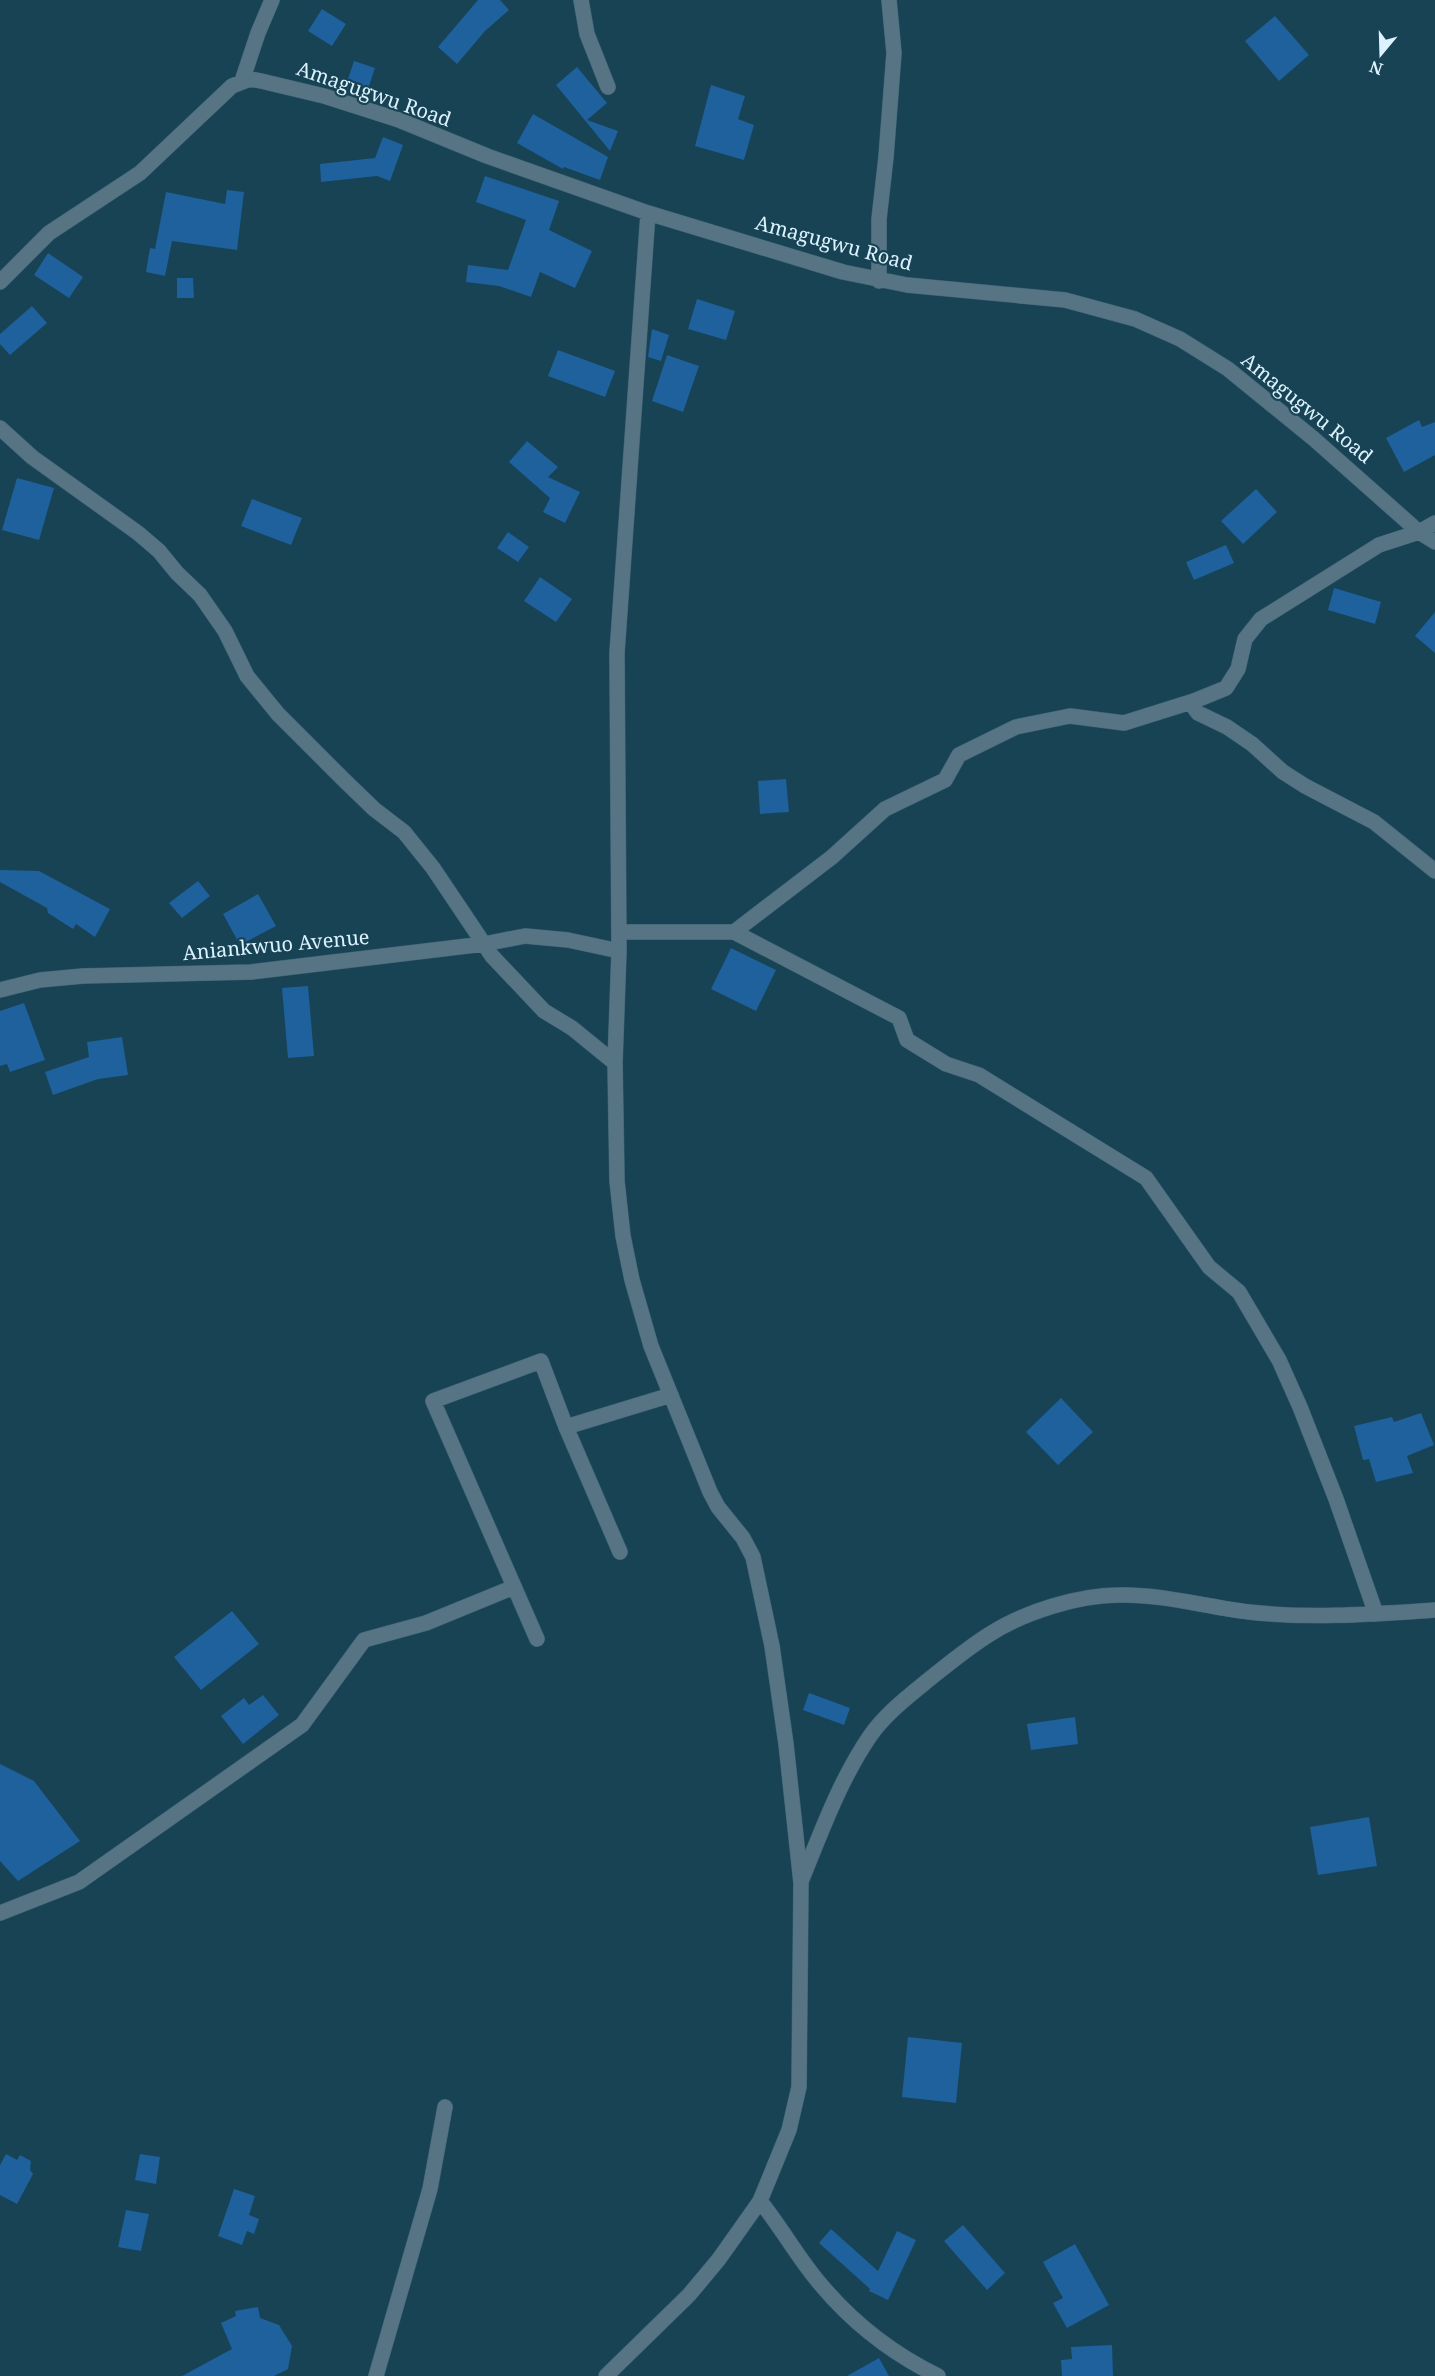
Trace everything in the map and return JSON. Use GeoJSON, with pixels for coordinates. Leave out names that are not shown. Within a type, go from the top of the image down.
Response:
{"type":"FeatureCollection","features":[{"type":"Feature","properties":{"kind":"street"},"geometry":{"type":"LineString","coordinates":[[0,282],[50,233],[140,173],[232,86],[242,81],[272,0]]}},
{"type":"Feature","properties":{"kind":"street"},"geometry":{"type":"LineString","coordinates":[[581,0],[586,34],[608,87]]}},
{"type":"Feature","properties":{"kind":"street"},"geometry":{"type":"LineString","coordinates":[[879,281],[879,219],[894,53],[889,0]]}},
{"type":"Feature","properties":{"kind":"street","name":"Amagugwu Road"},"geometry":{"type":"LineString","coordinates":[[242,81],[268,82],[324,96],[399,120],[487,156],[648,213],[879,281],[964,292],[1065,300],[1135,319],[1180,339],[1228,369],[1419,532],[1435,542]]}},
{"type":"Feature","properties":{"kind":"street"},"geometry":{"type":"LineString","coordinates":[[606,2376],[689,2295],[719,2259],[760,2201],[789,2130],[799,2087],[801,1883],[772,1646],[753,1557],[743,1538],[718,1508],[710,1492],[651,1346],[623,1236],[617,1181],[615,1064],[619,932],[617,653],[648,213]]}},
{"type":"Feature","properties":{"kind":"street"},"geometry":{"type":"LineString","coordinates":[[0,428],[32,457],[138,533],[159,551],[177,573],[201,595],[225,631],[247,676],[278,714],[374,809],[404,832],[433,868],[492,956],[544,1011],[572,1028],[615,1064]]}},
{"type":"Feature","properties":{"kind":"street"},"geometry":{"type":"LineString","coordinates":[[734,932],[832,857],[885,809],[945,780],[959,755],[1016,727],[1070,716],[1124,723],[1206,698],[1226,688],[1238,669],[1245,639],[1261,619],[1379,545],[1419,532],[1435,523]]}},
{"type":"Feature","properties":{"kind":"street"},"geometry":{"type":"LineString","coordinates":[[1194,701],[1193,708],[1198,713],[1227,727],[1252,744],[1283,772],[1305,786],[1374,822],[1435,870]]}},
{"type":"Feature","properties":{"kind":"street"},"geometry":{"type":"LineString","coordinates":[[619,932],[734,932],[899,1018],[907,1040],[946,1064],[979,1075],[1146,1178],[1209,1267],[1239,1292],[1279,1360],[1319,1452],[1376,1614]]}},
{"type":"Feature","properties":{"kind":"street","name":"Aniankwuo Avenue"},"geometry":{"type":"LineString","coordinates":[[0,990],[40,980],[83,976],[250,972],[484,944],[525,936],[568,940],[619,951]]}},
{"type":"Feature","properties":{"kind":"street"},"geometry":{"type":"LineString","coordinates":[[537,1639],[433,1401],[541,1361],[620,1552]]}},
{"type":"Feature","properties":{"kind":"street"},"geometry":{"type":"LineString","coordinates":[[567,1427],[671,1395]]}},
{"type":"Feature","properties":{"kind":"street"},"geometry":{"type":"LineString","coordinates":[[0,1913],[79,1882],[302,1725],[364,1640],[426,1623],[514,1587]]}},
{"type":"Feature","properties":{"kind":"street"},"geometry":{"type":"LineString","coordinates":[[801,1883],[845,1776],[871,1734],[904,1699],[973,1645],[1022,1618],[1072,1601],[1119,1595],[1183,1601],[1248,1612],[1308,1617],[1435,1610]]}},
{"type":"Feature","properties":{"kind":"street"},"geometry":{"type":"LineString","coordinates":[[376,2376],[430,2189],[445,2107]]}},
{"type":"Feature","properties":{"kind":"street"},"geometry":{"type":"LineString","coordinates":[[760,2201],[821,2286],[864,2330],[892,2350],[938,2376]]}},
{"type":"Feature","properties":{"kind":"building"},"geometry":{"type":"Polygon","coordinates":[[[478,0],[500,0],[509,10],[485,31],[457,64],[438,47],[478,0]]]}},
{"type":"Feature","properties":{"kind":"building"},"geometry":{"type":"Polygon","coordinates":[[[322,9],[346,24],[332,46],[308,31],[322,9]]]}},
{"type":"Feature","properties":{"kind":"building"},"geometry":{"type":"Polygon","coordinates":[[[1275,16],[1309,55],[1279,81],[1245,41],[1275,16]]]}},
{"type":"Feature","properties":{"kind":"building"},"geometry":{"type":"Polygon","coordinates":[[[354,61],[375,68],[366,95],[345,88],[354,61]]]}},
{"type":"Feature","properties":{"kind":"building"},"geometry":{"type":"Polygon","coordinates":[[[577,67],[607,103],[587,120],[618,131],[610,151],[556,85],[577,67]]]}},
{"type":"Feature","properties":{"kind":"building"},"geometry":{"type":"Polygon","coordinates":[[[711,85],[745,96],[738,119],[754,125],[744,160],[695,146],[711,85]]]}},
{"type":"Feature","properties":{"kind":"building"},"geometry":{"type":"Polygon","coordinates":[[[533,114],[608,157],[600,180],[564,167],[563,169],[517,143],[533,114]]]}},
{"type":"Feature","properties":{"kind":"building"},"geometry":{"type":"Polygon","coordinates":[[[383,137],[403,145],[390,181],[377,176],[321,182],[320,164],[375,158],[383,137]]]}},
{"type":"Feature","properties":{"kind":"building"},"geometry":{"type":"Polygon","coordinates":[[[485,176],[559,201],[549,230],[592,251],[575,288],[540,272],[531,297],[499,286],[466,282],[468,265],[508,270],[526,220],[476,202],[485,176]]]}},
{"type":"Feature","properties":{"kind":"building"},"geometry":{"type":"Polygon","coordinates":[[[227,190],[244,192],[237,250],[172,241],[165,276],[146,272],[150,248],[155,249],[166,192],[225,204],[227,190]]]}},
{"type":"Feature","properties":{"kind":"building"},"geometry":{"type":"Polygon","coordinates":[[[48,253],[83,277],[69,298],[34,275],[48,253]]]}},
{"type":"Feature","properties":{"kind":"building"},"geometry":{"type":"Polygon","coordinates":[[[177,278],[193,278],[194,298],[177,298],[177,278]]]}},
{"type":"Feature","properties":{"kind":"building"},"geometry":{"type":"Polygon","coordinates":[[[697,299],[735,311],[726,340],[688,329],[697,299]]]}},
{"type":"Feature","properties":{"kind":"building"},"geometry":{"type":"Polygon","coordinates":[[[32,306],[47,323],[10,355],[0,344],[0,334],[32,306]]]}},
{"type":"Feature","properties":{"kind":"building"},"geometry":{"type":"Polygon","coordinates":[[[652,329],[669,335],[661,361],[648,357],[652,329]]]}},
{"type":"Feature","properties":{"kind":"building"},"geometry":{"type":"Polygon","coordinates":[[[558,350],[615,371],[605,397],[548,376],[558,350]]]}},
{"type":"Feature","properties":{"kind":"building"},"geometry":{"type":"Polygon","coordinates":[[[667,355],[699,366],[683,412],[652,401],[667,355]]]}},
{"type":"Feature","properties":{"kind":"building"},"geometry":{"type":"Polygon","coordinates":[[[1419,420],[1422,427],[1435,422],[1435,455],[1404,472],[1386,438],[1419,420]]]}},
{"type":"Feature","properties":{"kind":"building"},"geometry":{"type":"Polygon","coordinates":[[[527,441],[558,467],[548,477],[580,492],[565,523],[543,512],[550,498],[509,462],[527,441]]]}},
{"type":"Feature","properties":{"kind":"building"},"geometry":{"type":"Polygon","coordinates":[[[17,478],[54,488],[39,540],[2,530],[17,478]]]}},
{"type":"Feature","properties":{"kind":"building"},"geometry":{"type":"Polygon","coordinates":[[[1256,489],[1277,512],[1243,544],[1221,521],[1256,489]]]}},
{"type":"Feature","properties":{"kind":"building"},"geometry":{"type":"Polygon","coordinates":[[[252,499],[302,518],[291,545],[241,526],[252,499]]]}},
{"type":"Feature","properties":{"kind":"building"},"geometry":{"type":"Polygon","coordinates":[[[508,532],[529,547],[518,562],[497,548],[508,532]]]}},
{"type":"Feature","properties":{"kind":"building"},"geometry":{"type":"Polygon","coordinates":[[[1226,545],[1234,563],[1194,580],[1186,562],[1226,545]]]}},
{"type":"Feature","properties":{"kind":"building"},"geometry":{"type":"Polygon","coordinates":[[[540,577],[572,599],[556,622],[524,601],[540,577]]]}},
{"type":"Feature","properties":{"kind":"building"},"geometry":{"type":"Polygon","coordinates":[[[1334,588],[1381,602],[1375,624],[1328,610],[1334,588]]]}},
{"type":"Feature","properties":{"kind":"building"},"geometry":{"type":"Polygon","coordinates":[[[1435,612],[1435,653],[1415,636],[1435,612]]]}},
{"type":"Feature","properties":{"kind":"building"},"geometry":{"type":"Polygon","coordinates":[[[786,779],[789,812],[760,814],[758,781],[786,779]]]}},
{"type":"Feature","properties":{"kind":"building"},"geometry":{"type":"Polygon","coordinates":[[[0,870],[39,871],[110,909],[95,937],[76,924],[73,929],[48,913],[47,908],[0,882],[0,870]]]}},
{"type":"Feature","properties":{"kind":"building"},"geometry":{"type":"Polygon","coordinates":[[[198,881],[210,896],[182,918],[169,903],[198,881]]]}},
{"type":"Feature","properties":{"kind":"building"},"geometry":{"type":"Polygon","coordinates":[[[258,894],[276,926],[240,945],[223,914],[258,894]]]}},
{"type":"Feature","properties":{"kind":"building"},"geometry":{"type":"Polygon","coordinates":[[[731,948],[776,970],[756,1011],[711,989],[731,948]]]}},
{"type":"Feature","properties":{"kind":"building"},"geometry":{"type":"Polygon","coordinates":[[[308,986],[314,1056],[288,1058],[282,988],[308,986]]]}},
{"type":"Feature","properties":{"kind":"building"},"geometry":{"type":"Polygon","coordinates":[[[24,1003],[45,1060],[10,1072],[7,1064],[0,1066],[0,1011],[24,1003]]]}},
{"type":"Feature","properties":{"kind":"building"},"geometry":{"type":"Polygon","coordinates":[[[122,1037],[128,1075],[98,1079],[53,1095],[45,1072],[89,1057],[87,1042],[122,1037]]]}},
{"type":"Feature","properties":{"kind":"building"},"geometry":{"type":"Polygon","coordinates":[[[1061,1398],[1093,1432],[1058,1465],[1026,1432],[1061,1398]]]}},
{"type":"Feature","properties":{"kind":"building"},"geometry":{"type":"Polygon","coordinates":[[[1421,1413],[1434,1445],[1407,1456],[1413,1473],[1376,1482],[1369,1459],[1363,1460],[1354,1426],[1392,1417],[1394,1422],[1421,1413]]]}},
{"type":"Feature","properties":{"kind":"building"},"geometry":{"type":"Polygon","coordinates":[[[232,1611],[259,1644],[201,1690],[174,1657],[232,1611]]]}},
{"type":"Feature","properties":{"kind":"building"},"geometry":{"type":"Polygon","coordinates":[[[809,1693],[850,1708],[844,1725],[803,1710],[809,1693]]]}},
{"type":"Feature","properties":{"kind":"building"},"geometry":{"type":"Polygon","coordinates":[[[263,1695],[279,1715],[243,1744],[221,1716],[244,1698],[249,1705],[263,1695]]]}},
{"type":"Feature","properties":{"kind":"building"},"geometry":{"type":"Polygon","coordinates":[[[1075,1717],[1078,1744],[1031,1750],[1027,1724],[1075,1717]]]}},
{"type":"Feature","properties":{"kind":"building"},"geometry":{"type":"Polygon","coordinates":[[[0,1764],[34,1781],[80,1841],[18,1881],[0,1861],[0,1764]]]}},
{"type":"Feature","properties":{"kind":"building"},"geometry":{"type":"Polygon","coordinates":[[[1369,1817],[1377,1866],[1318,1875],[1310,1827],[1369,1817]]]}},
{"type":"Feature","properties":{"kind":"building"},"geometry":{"type":"Polygon","coordinates":[[[908,2037],[962,2043],[956,2103],[902,2097],[908,2037]]]}},
{"type":"Feature","properties":{"kind":"building"},"geometry":{"type":"Polygon","coordinates":[[[6,2154],[17,2160],[20,2155],[31,2161],[30,2170],[33,2174],[17,2204],[0,2195],[0,2165],[6,2154]]]}},
{"type":"Feature","properties":{"kind":"building"},"geometry":{"type":"Polygon","coordinates":[[[140,2154],[160,2157],[156,2184],[135,2180],[140,2154]]]}},
{"type":"Feature","properties":{"kind":"building"},"geometry":{"type":"Polygon","coordinates":[[[234,2189],[255,2196],[249,2215],[259,2219],[254,2234],[247,2231],[242,2245],[218,2236],[234,2189]]]}},
{"type":"Feature","properties":{"kind":"building"},"geometry":{"type":"Polygon","coordinates":[[[126,2210],[149,2214],[141,2251],[118,2247],[126,2210]]]}},
{"type":"Feature","properties":{"kind":"building"},"geometry":{"type":"Polygon","coordinates":[[[963,2225],[1005,2273],[987,2290],[944,2241],[963,2225]]]}},
{"type":"Feature","properties":{"kind":"building"},"geometry":{"type":"Polygon","coordinates":[[[831,2229],[878,2271],[897,2231],[916,2240],[888,2300],[869,2291],[870,2289],[819,2243],[831,2229]]]}},
{"type":"Feature","properties":{"kind":"building"},"geometry":{"type":"Polygon","coordinates":[[[1075,2244],[1109,2305],[1067,2328],[1053,2303],[1063,2298],[1043,2262],[1075,2244]]]}},
{"type":"Feature","properties":{"kind":"building"},"geometry":{"type":"Polygon","coordinates":[[[258,2307],[260,2318],[279,2325],[292,2346],[288,2369],[274,2376],[182,2376],[232,2349],[221,2323],[236,2316],[235,2311],[258,2307]]]}},
{"type":"Feature","properties":{"kind":"building"},"geometry":{"type":"Polygon","coordinates":[[[1112,2345],[1113,2376],[1062,2376],[1061,2360],[1072,2359],[1071,2347],[1112,2345]]]}},
{"type":"Feature","properties":{"kind":"building"},"geometry":{"type":"Polygon","coordinates":[[[879,2358],[889,2376],[847,2376],[879,2358]]]}}]}
